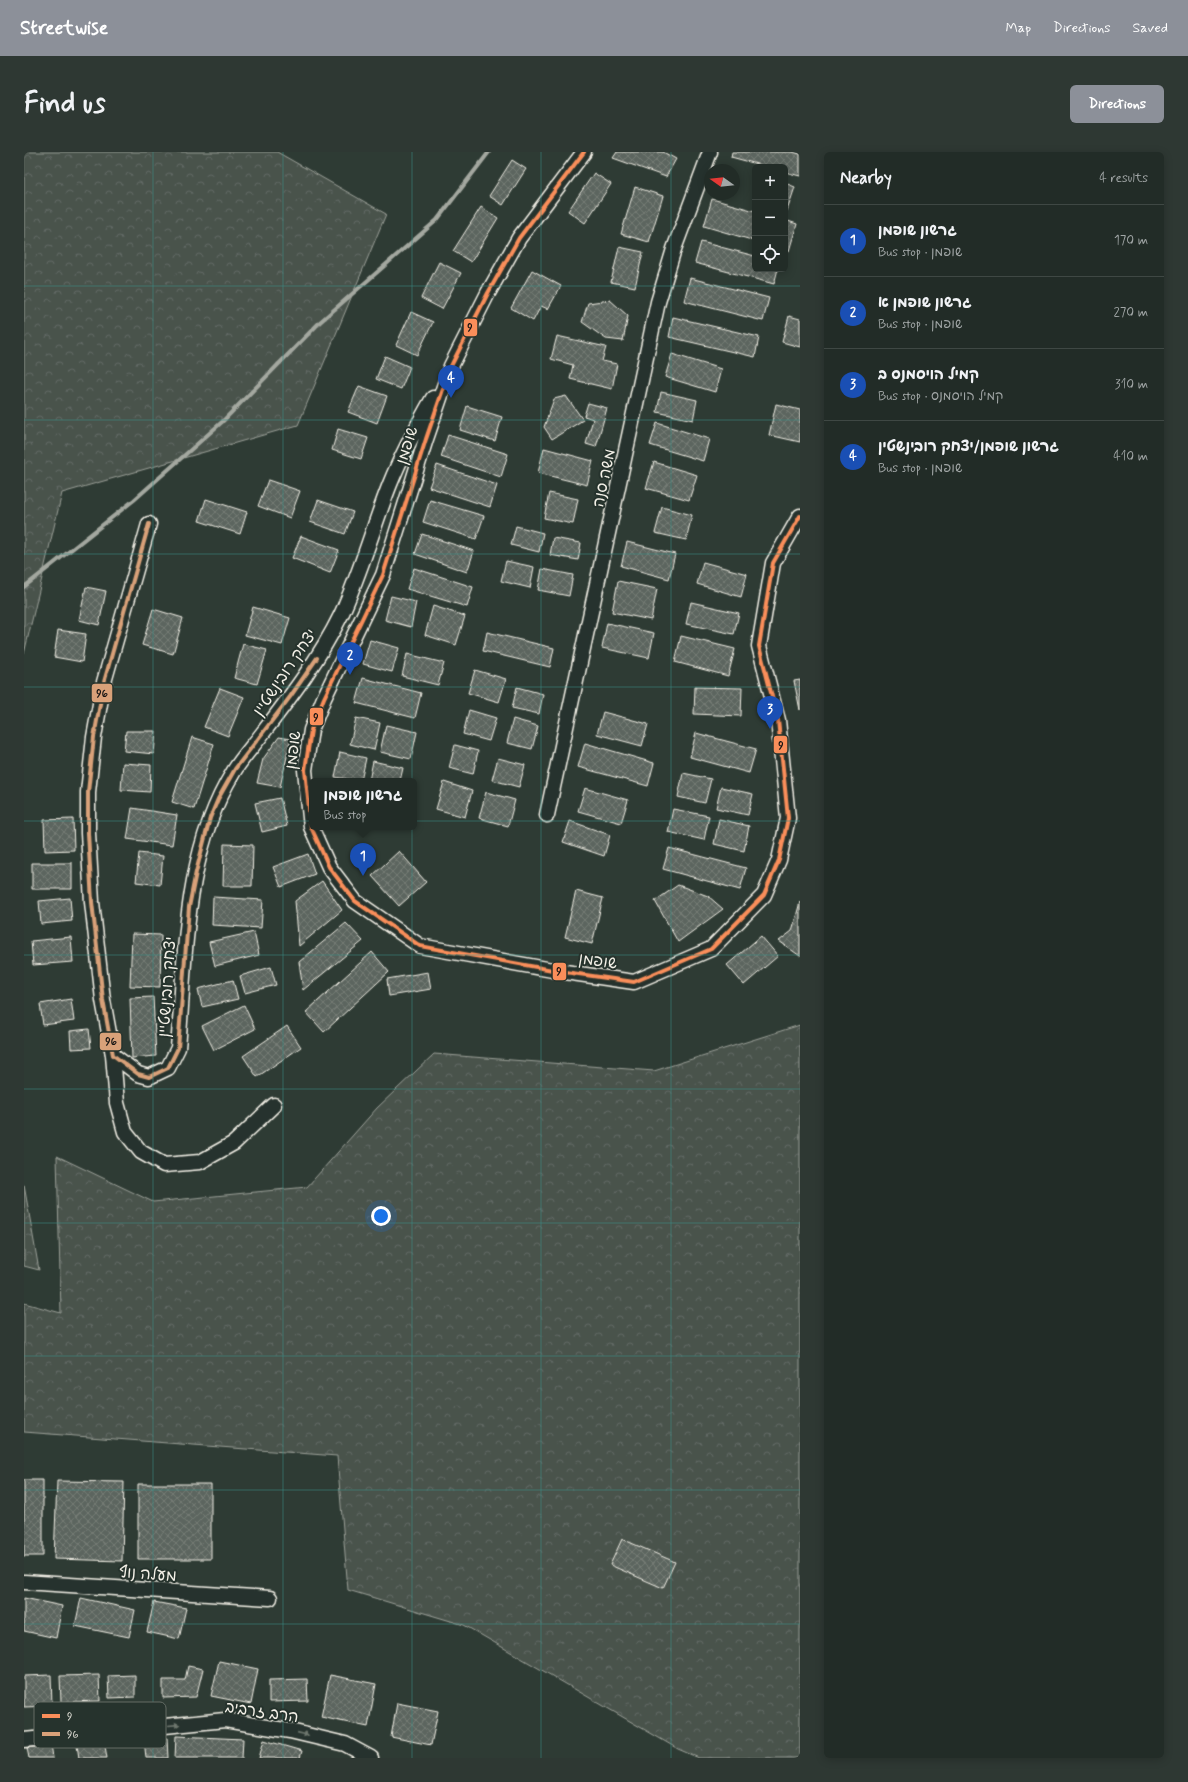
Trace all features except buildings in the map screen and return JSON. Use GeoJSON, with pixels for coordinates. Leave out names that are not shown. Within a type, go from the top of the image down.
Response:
{"type":"FeatureCollection","features":[{"type":"Feature","properties":{"kind":"street","name":"שופמן"},"geometry":{"type":"LineString","coordinates":[[309,808],[305,770],[311,730],[324,698],[383,575],[451,366],[488,292],[519,238],[584,152]]}},
{"type":"Feature","properties":{"kind":"street","name":"משה סנה"},"geometry":{"type":"LineString","coordinates":[[547,815],[658,302],[674,249],[710,152]]}},
{"type":"Feature","properties":{"kind":"street","name":"יצחק רובינשטיין"},"geometry":{"type":"LineString","coordinates":[[113,1055],[138,1074],[149,1078],[168,1068],[178,1048],[189,907],[196,872],[210,818],[218,799],[235,769],[321,652],[340,616],[359,574],[389,486],[408,443],[451,366]]}},
{"type":"Feature","properties":{"kind":"street"},"geometry":{"type":"LineString","coordinates":[[408,443],[418,439],[426,439]]}},
{"type":"Feature","properties":{"kind":"street","name":"שופמן"},"geometry":{"type":"LineString","coordinates":[[312,830],[329,867],[355,901],[420,946],[558,971],[634,982],[711,949],[764,895],[779,860],[788,818],[778,720],[759,646],[773,563],[800,516]]}},
{"type":"Feature","properties":{"kind":"street"},"geometry":{"type":"LineString","coordinates":[[148,524],[104,682],[94,737],[88,792],[88,833],[92,902],[103,1000],[113,1055],[117,1103],[126,1132],[141,1152],[164,1165],[200,1162],[234,1144],[274,1105]]}},
{"type":"Feature","properties":{"kind":"street","name":"מעלה נוף"},"geometry":{"type":"LineString","coordinates":[[24,1582],[270,1598]]}},
{"type":"Feature","properties":{"kind":"street","name":"הרב זרביב"},"geometry":{"type":"LineString","coordinates":[[166,1726],[226,1720],[290,1731],[345,1744],[371,1758]]}},
{"type":"Feature","properties":{"kind":"street","name":"הרב זרביב"},"geometry":{"type":"LineString","coordinates":[[24,1740],[34,1739]]}},
{"type":"Feature","properties":{"kind":"green space"},"geometry":{"type":"Polygon","coordinates":[[[24,152],[277,152],[386,214],[298,425],[62,493],[24,654],[24,152]]]}},
{"type":"Feature","properties":{"kind":"green space"},"geometry":{"type":"Polygon","coordinates":[[[800,1025],[800,1758],[699,1758],[678,1749],[464,1625],[348,1590],[337,1456],[24,1432],[24,1303],[61,1313],[57,1156],[153,1202],[307,1187],[377,1108],[434,1054],[654,1071],[800,1025]]]}},
{"type":"Feature","properties":{"kind":"green space"},"geometry":{"type":"Polygon","coordinates":[[[24,1185],[39,1270],[24,1266],[24,1185]]]}},
{"type":"Feature","properties":{"kind":"waterway"},"geometry":{"type":"LineString","coordinates":[[24,587],[134,500],[222,422],[320,322],[437,220],[489,152]]}},
{"type":"Feature","properties":{"kind":"transit line","name":"9"},"geometry":{"type":"LineString","coordinates":[[309,808],[305,770],[311,730],[324,698],[383,575],[451,366],[488,293],[519,238],[584,152]]}},
{"type":"Feature","properties":{"kind":"transit line","name":"9"},"geometry":{"type":"LineString","coordinates":[[312,830],[329,867],[355,901],[420,946],[558,971],[634,982],[711,949],[764,895],[779,860],[788,818],[778,720],[759,646],[773,563],[800,516]]}},
{"type":"Feature","properties":{"kind":"transit line","name":"96"},"geometry":{"type":"LineString","coordinates":[[149,524],[104,682],[94,737],[88,792],[88,833],[92,902],[103,1000],[113,1055],[138,1074],[149,1077],[168,1068],[178,1048],[189,907],[196,872],[210,818],[218,799],[235,769],[290,697],[317,658]]}},
{"type":"Feature","properties":{"kind":"place","name":"גרשון שופמן/יצחק רובינשטין"},"geometry":{"type":"Point","coordinates":[451,398]}},
{"type":"Feature","properties":{"kind":"place","name":"גרשון שופמן א"},"geometry":{"type":"Point","coordinates":[350,675]}},
{"type":"Feature","properties":{"kind":"place","name":"קמיל הויסמנס ב"},"geometry":{"type":"Point","coordinates":[770,729]}},
{"type":"Feature","properties":{"kind":"place","name":"גרשון שופמן"},"geometry":{"type":"Point","coordinates":[363,876]}}]}
